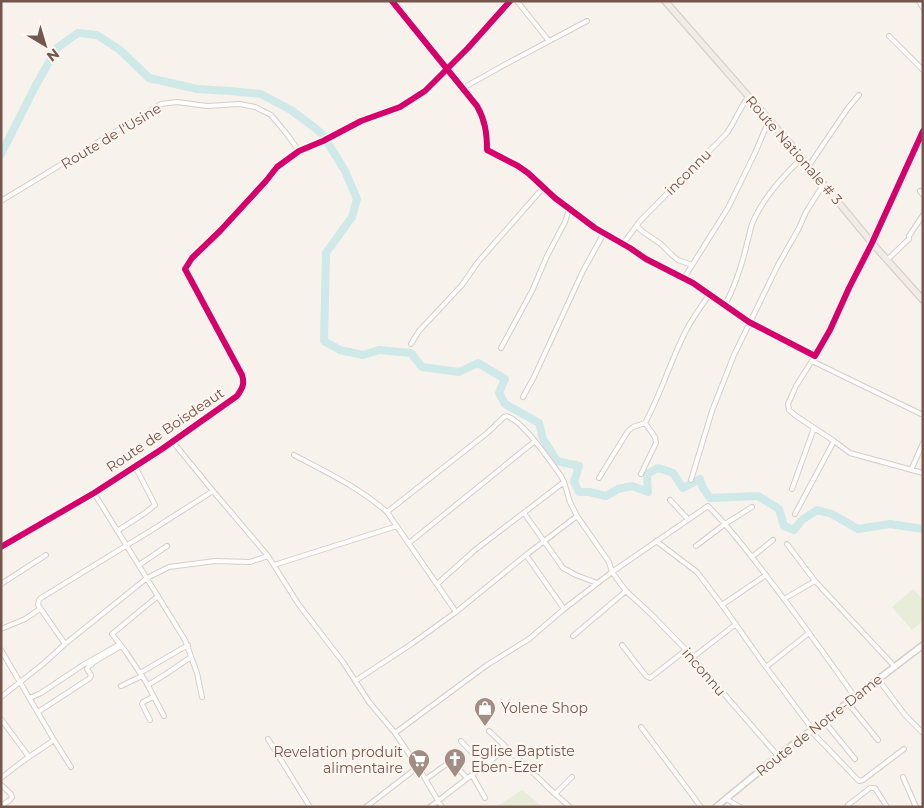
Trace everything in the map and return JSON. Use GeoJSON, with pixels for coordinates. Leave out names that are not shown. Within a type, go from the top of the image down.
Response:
{"type":"FeatureCollection","features":[{"type":"Feature","properties":{"kind":"main road","name":"Route Nationale # 3"},"geometry":{"type":"LineString","coordinates":[[665,1],[769,120],[872,244],[923,300]]}},
{"type":"Feature","properties":{"kind":"street"},"geometry":{"type":"LineString","coordinates":[[392,1],[478,106],[487,136],[487,150],[528,173],[555,198],[604,233],[646,259],[693,283],[749,322],[815,356]]}},
{"type":"Feature","properties":{"kind":"street","name":"Route de Boisdeaut"},"geometry":{"type":"LineString","coordinates":[[1,546],[94,493],[173,442],[237,396],[243,388],[242,375],[185,270],[192,258],[220,231],[277,167],[300,151],[361,121],[400,107],[425,91],[468,48],[510,1]]}},
{"type":"Feature","properties":{"kind":"street"},"geometry":{"type":"LineString","coordinates":[[517,1],[549,41]]}},
{"type":"Feature","properties":{"kind":"street"},"geometry":{"type":"LineString","coordinates":[[919,1],[923,8]]}},
{"type":"Feature","properties":{"kind":"street"},"geometry":{"type":"LineString","coordinates":[[463,88],[588,21]]}},
{"type":"Feature","properties":{"kind":"street"},"geometry":{"type":"LineString","coordinates":[[889,36],[923,70]]}},
{"type":"Feature","properties":{"kind":"street"},"geometry":{"type":"LineString","coordinates":[[808,167],[843,114],[859,94]]}},
{"type":"Feature","properties":{"kind":"street","name":"inconnu"},"geometry":{"type":"LineString","coordinates":[[624,244],[637,226],[723,137],[748,97]]}},
{"type":"Feature","properties":{"kind":"street","name":"Route de l'Usine"},"geometry":{"type":"LineString","coordinates":[[1,202],[161,104],[177,102],[207,106],[240,104],[255,107],[272,115],[300,151]]}},
{"type":"Feature","properties":{"kind":"street"},"geometry":{"type":"LineString","coordinates":[[684,278],[728,208],[769,120]]}},
{"type":"Feature","properties":{"kind":"street"},"geometry":{"type":"LineString","coordinates":[[923,131],[872,244],[830,330],[796,386],[788,404],[789,410],[796,416],[850,453],[923,473]]}},
{"type":"Feature","properties":{"kind":"street"},"geometry":{"type":"LineString","coordinates":[[725,306],[737,277],[756,215],[771,192],[801,159]]}},
{"type":"Feature","properties":{"kind":"street"},"geometry":{"type":"LineString","coordinates":[[691,480],[715,403],[734,355],[778,264],[806,212],[824,185]]}},
{"type":"Feature","properties":{"kind":"street"},"geometry":{"type":"LineString","coordinates":[[411,344],[418,331],[462,284],[478,262],[543,188]]}},
{"type":"Feature","properties":{"kind":"street"},"geometry":{"type":"LineString","coordinates":[[501,348],[532,291],[547,256],[565,222],[569,209]]}},
{"type":"Feature","properties":{"kind":"street"},"geometry":{"type":"LineString","coordinates":[[887,260],[909,239],[909,236],[923,215]]}},
{"type":"Feature","properties":{"kind":"street"},"geometry":{"type":"LineString","coordinates":[[637,226],[678,260],[692,265]]}},
{"type":"Feature","properties":{"kind":"street"},"geometry":{"type":"LineString","coordinates":[[523,397],[583,270],[604,233]]}},
{"type":"Feature","properties":{"kind":"street"},"geometry":{"type":"LineString","coordinates":[[599,478],[628,431],[645,423],[688,326],[709,295]]}},
{"type":"Feature","properties":{"kind":"street"},"geometry":{"type":"LineString","coordinates":[[812,361],[921,414]]}},
{"type":"Feature","properties":{"kind":"street"},"geometry":{"type":"LineString","coordinates":[[387,512],[507,416],[512,418],[535,441],[561,476],[577,516],[609,562],[612,572]]}},
{"type":"Feature","properties":{"kind":"street"},"geometry":{"type":"LineString","coordinates":[[641,474],[656,444],[655,437],[645,423]]}},
{"type":"Feature","properties":{"kind":"street"},"geometry":{"type":"LineString","coordinates":[[792,489],[814,428]]}},
{"type":"Feature","properties":{"kind":"street"},"geometry":{"type":"LineString","coordinates":[[409,543],[535,441]]}},
{"type":"Feature","properties":{"kind":"street"},"geometry":{"type":"LineString","coordinates":[[795,514],[834,441]]}},
{"type":"Feature","properties":{"kind":"street"},"geometry":{"type":"LineString","coordinates":[[173,442],[268,556],[299,605],[343,662],[369,702],[395,733],[426,779],[442,807]]}},
{"type":"Feature","properties":{"kind":"street"},"geometry":{"type":"LineString","coordinates":[[911,470],[923,443]]}},
{"type":"Feature","properties":{"kind":"street"},"geometry":{"type":"LineString","coordinates":[[294,454],[374,500],[387,512],[456,612]]}},
{"type":"Feature","properties":{"kind":"street"},"geometry":{"type":"LineString","coordinates":[[118,531],[155,505],[135,466]]}},
{"type":"Feature","properties":{"kind":"street"},"geometry":{"type":"LineString","coordinates":[[437,584],[476,550],[564,482]]}},
{"type":"Feature","properties":{"kind":"street"},"geometry":{"type":"LineString","coordinates":[[65,644],[38,605],[39,600],[213,491]]}},
{"type":"Feature","properties":{"kind":"street"},"geometry":{"type":"LineString","coordinates":[[94,493],[188,645],[202,696]]}},
{"type":"Feature","properties":{"kind":"street"},"geometry":{"type":"LineString","coordinates":[[670,500],[688,519]]}},
{"type":"Feature","properties":{"kind":"street"},"geometry":{"type":"LineString","coordinates":[[395,733],[487,665],[529,639],[612,572],[708,506],[766,575],[855,697]]}},
{"type":"Feature","properties":{"kind":"street"},"geometry":{"type":"LineString","coordinates":[[696,546],[752,507]]}},
{"type":"Feature","properties":{"kind":"street"},"geometry":{"type":"LineString","coordinates":[[524,512],[563,568],[576,576],[597,583]]}},
{"type":"Feature","properties":{"kind":"street"},"geometry":{"type":"LineString","coordinates":[[356,681],[421,638],[456,612],[577,516]]}},
{"type":"Feature","properties":{"kind":"street"},"geometry":{"type":"LineString","coordinates":[[274,565],[397,526]]}},
{"type":"Feature","properties":{"kind":"street"},"geometry":{"type":"LineString","coordinates":[[752,557],[773,540]]}},
{"type":"Feature","properties":{"kind":"street"},"geometry":{"type":"LineString","coordinates":[[656,542],[697,572],[812,730],[859,781],[863,780],[904,749]]}},
{"type":"Feature","properties":{"kind":"street"},"geometry":{"type":"LineString","coordinates":[[787,544],[815,581],[895,666]]}},
{"type":"Feature","properties":{"kind":"street"},"geometry":{"type":"LineString","coordinates":[[139,565],[167,546]]}},
{"type":"Feature","properties":{"kind":"street"},"geometry":{"type":"LineString","coordinates":[[1,584],[46,555]]}},
{"type":"Feature","properties":{"kind":"street"},"geometry":{"type":"LineString","coordinates":[[526,555],[564,609]]}},
{"type":"Feature","properties":{"kind":"street"},"geometry":{"type":"LineString","coordinates":[[1,698],[147,578],[169,567],[215,561],[250,562],[268,556]]}},
{"type":"Feature","properties":{"kind":"street","name":"inconnu"},"geometry":{"type":"LineString","coordinates":[[612,572],[626,591],[686,650],[778,756]]}},
{"type":"Feature","properties":{"kind":"street"},"geometry":{"type":"LineString","coordinates":[[722,605],[766,575]]}},
{"type":"Feature","properties":{"kind":"street"},"geometry":{"type":"LineString","coordinates":[[784,599],[815,581]]}},
{"type":"Feature","properties":{"kind":"street"},"geometry":{"type":"LineString","coordinates":[[573,636],[626,591]]}},
{"type":"Feature","properties":{"kind":"street"},"geometry":{"type":"LineString","coordinates":[[158,596],[112,634],[148,685],[164,716]]}},
{"type":"Feature","properties":{"kind":"street"},"geometry":{"type":"LineString","coordinates":[[1,629],[24,619],[40,608]]}},
{"type":"Feature","properties":{"kind":"street"},"geometry":{"type":"LineString","coordinates":[[692,658],[736,624]]}},
{"type":"Feature","properties":{"kind":"street"},"geometry":{"type":"LineString","coordinates":[[766,667],[809,633]]}},
{"type":"Feature","properties":{"kind":"street"},"geometry":{"type":"LineString","coordinates":[[30,698],[41,693],[83,665],[120,645]]}},
{"type":"Feature","properties":{"kind":"street"},"geometry":{"type":"LineString","coordinates":[[38,712],[90,678],[91,675],[87,669],[89,666],[120,645]]}},
{"type":"Feature","properties":{"kind":"street"},"geometry":{"type":"LineString","coordinates":[[122,686],[188,645]]}},
{"type":"Feature","properties":{"kind":"street"},"geometry":{"type":"LineString","coordinates":[[622,645],[646,676],[650,678],[686,650]]}},
{"type":"Feature","properties":{"kind":"street","name":"Route de Notre-Dame"},"geometry":{"type":"LineString","coordinates":[[716,807],[778,756],[923,645]]}},
{"type":"Feature","properties":{"kind":"street"},"geometry":{"type":"LineString","coordinates":[[1,650],[71,767]]}},
{"type":"Feature","properties":{"kind":"street"},"geometry":{"type":"LineString","coordinates":[[148,685],[191,657]]}},
{"type":"Feature","properties":{"kind":"street"},"geometry":{"type":"LineString","coordinates":[[878,679],[905,715],[923,733]]}},
{"type":"Feature","properties":{"kind":"street"},"geometry":{"type":"LineString","coordinates":[[150,720],[142,704],[153,696]]}},
{"type":"Feature","properties":{"kind":"street"},"geometry":{"type":"LineString","coordinates":[[848,703],[878,740]]}},
{"type":"Feature","properties":{"kind":"street"},"geometry":{"type":"LineString","coordinates":[[1,719],[29,757]]}},
{"type":"Feature","properties":{"kind":"street"},"geometry":{"type":"LineString","coordinates":[[824,721],[855,759]]}},
{"type":"Feature","properties":{"kind":"street"},"geometry":{"type":"LineString","coordinates":[[641,728],[701,807]]}},
{"type":"Feature","properties":{"kind":"street"},"geometry":{"type":"LineString","coordinates":[[490,731],[570,807]]}},
{"type":"Feature","properties":{"kind":"street"},"geometry":{"type":"LineString","coordinates":[[268,739],[310,807]]}},
{"type":"Feature","properties":{"kind":"street"},"geometry":{"type":"LineString","coordinates":[[1,778],[54,740]]}},
{"type":"Feature","properties":{"kind":"street"},"geometry":{"type":"LineString","coordinates":[[461,741],[484,766]]}},
{"type":"Feature","properties":{"kind":"street"},"geometry":{"type":"LineString","coordinates":[[430,807],[508,748]]}},
{"type":"Feature","properties":{"kind":"street"},"geometry":{"type":"LineString","coordinates":[[426,779],[451,761],[467,778]]}},
{"type":"Feature","properties":{"kind":"street"},"geometry":{"type":"LineString","coordinates":[[369,806],[418,767]]}},
{"type":"Feature","properties":{"kind":"street"},"geometry":{"type":"LineString","coordinates":[[472,775],[485,798]]}},
{"type":"Feature","properties":{"kind":"street"},"geometry":{"type":"LineString","coordinates":[[556,794],[572,777]]}},
{"type":"Feature","properties":{"kind":"street"},"geometry":{"type":"LineString","coordinates":[[903,777],[916,807]]}},
{"type":"Feature","properties":{"kind":"street"},"geometry":{"type":"LineString","coordinates":[[1,785],[12,797],[1,806]]}},
{"type":"Feature","properties":{"kind":"street"},"geometry":{"type":"LineString","coordinates":[[848,805],[870,788],[875,788],[887,807]]}},
{"type":"Feature","properties":{"kind":"street"},"geometry":{"type":"LineString","coordinates":[[726,799],[740,807]]}},
{"type":"Feature","properties":{"kind":"green space"},"geometry":{"type":"Polygon","coordinates":[[[913,589],[923,600],[923,621],[912,630],[892,607],[913,589]]]}},
{"type":"Feature","properties":{"kind":"green space"},"geometry":{"type":"Polygon","coordinates":[[[522,790],[543,807],[496,807],[522,790]]]}},
{"type":"Feature","properties":{"kind":"waterway"},"geometry":{"type":"LineString","coordinates":[[1,154],[57,48],[78,33],[97,35],[120,50],[149,78],[197,89],[261,94],[291,110],[323,135],[345,171],[357,199],[352,217],[326,253],[324,341],[340,350],[363,355],[379,350],[411,353],[422,367],[459,372],[478,363],[505,379],[499,393],[505,404],[539,423],[543,439],[557,461],[579,466],[574,482],[579,492],[606,496],[618,489],[632,486],[648,492],[647,474],[658,468],[673,473],[683,488],[700,479],[703,488],[710,498],[758,496],[779,509],[784,526],[794,530],[802,520],[817,510],[832,514],[858,529],[890,524],[923,529]]}},
{"type":"Feature","properties":{"kind":"cycle path"},"geometry":{"type":"LineString","coordinates":[[392,1],[477,106],[485,127],[487,150],[528,173],[555,198],[595,228],[646,259],[693,283],[749,322],[815,356],[830,330],[872,243],[923,131]]}},
{"type":"Feature","properties":{"kind":"cycle path"},"geometry":{"type":"LineString","coordinates":[[1,547],[94,493],[162,449],[237,396],[242,386],[242,375],[185,269],[192,258],[220,231],[277,167],[299,151],[361,121],[400,107],[425,91],[468,48],[510,1]]}},
{"type":"Feature","properties":{"kind":"place","name":"Yolene Shop"},"geometry":{"type":"Point","coordinates":[485,727]}},
{"type":"Feature","properties":{"kind":"place","name":"Eglise Baptiste Eben-Ezer"},"geometry":{"type":"Point","coordinates":[455,778]}},
{"type":"Feature","properties":{"kind":"place","name":"Revelation produit alimentaire"},"geometry":{"type":"Point","coordinates":[419,779]}}]}
